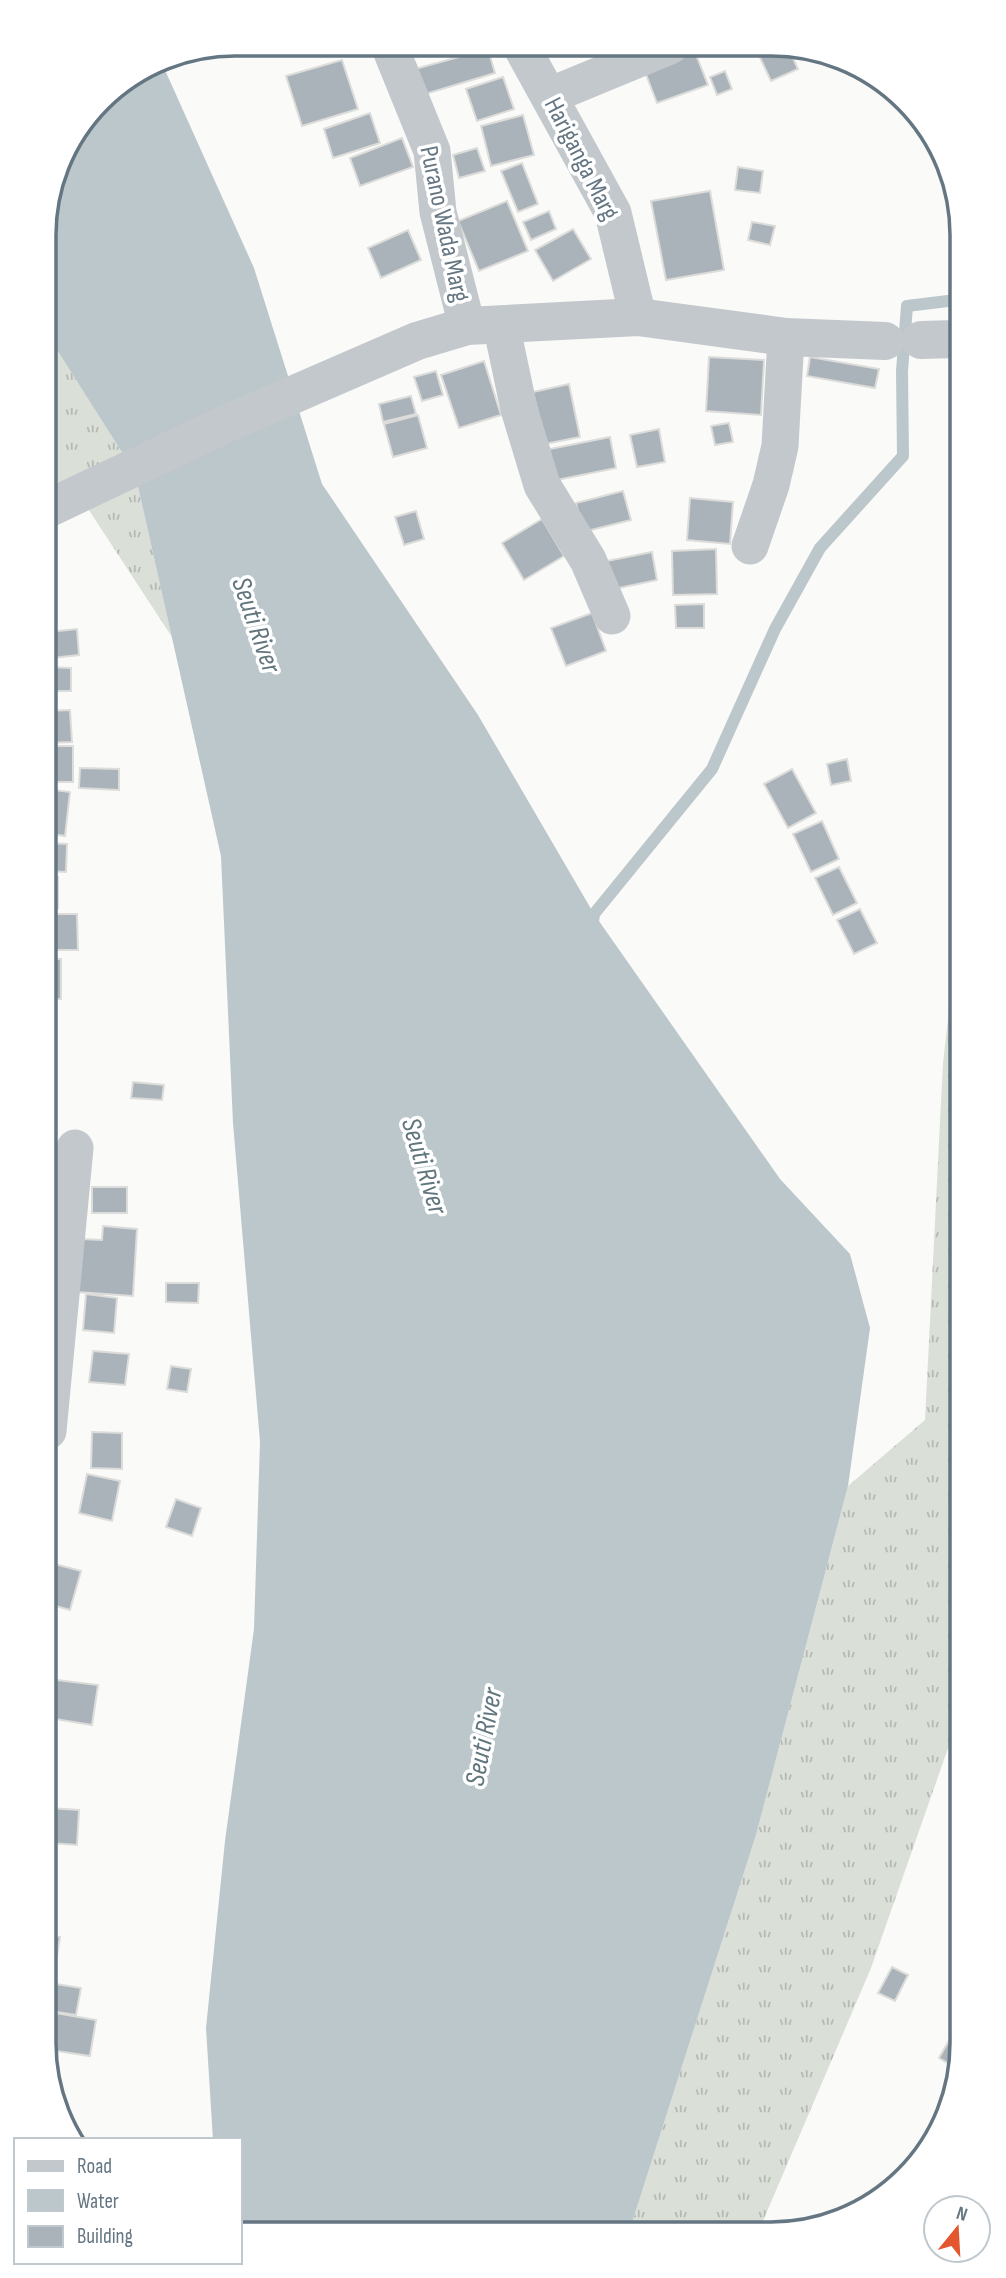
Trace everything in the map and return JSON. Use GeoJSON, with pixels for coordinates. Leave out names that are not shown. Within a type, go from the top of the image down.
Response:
{"type":"FeatureCollection","features":[{"type":"Feature","properties":{"kind":"street","name":"Purano Wada Marg"},"geometry":{"type":"LineString","coordinates":[[393,56],[432,151],[438,212],[519,409],[542,485],[588,560],[612,616]]}},
{"type":"Feature","properties":{"kind":"street","name":"Hariganga Marg"},"geometry":{"type":"LineString","coordinates":[[527,56],[613,213],[639,317]]}},
{"type":"Feature","properties":{"kind":"street"},"geometry":{"type":"LineString","coordinates":[[549,96],[648,56]]}},
{"type":"Feature","properties":{"kind":"street"},"geometry":{"type":"LineString","coordinates":[[62,503],[226,424],[417,341],[484,325],[639,317],[786,337],[921,340]]}},
{"type":"Feature","properties":{"kind":"street"},"geometry":{"type":"LineString","coordinates":[[750,546],[771,485],[780,446],[786,337]]}},
{"type":"Feature","properties":{"kind":"street"},"geometry":{"type":"LineString","coordinates":[[56,1347],[75,1148]]}},
{"type":"Feature","properties":{"kind":"green space"},"geometry":{"type":"Polygon","coordinates":[[[56,348],[135,473],[172,637],[79,495],[56,505],[56,348]]]}},
{"type":"Feature","properties":{"kind":"green space"},"geometry":{"type":"Polygon","coordinates":[[[950,1002],[950,1742],[871,1968],[763,2222],[632,2222],[756,1835],[848,1486],[925,1420],[943,1063],[950,1002]]]}},
{"type":"Feature","properties":{"kind":"water","name":"Seuti River"},"geometry":{"type":"Polygon","coordinates":[[[165,70],[254,268],[322,484],[478,715],[594,914],[780,1179],[850,1254],[870,1328],[848,1486],[756,1835],[632,2222],[242,2222],[242,2138],[213,2138],[206,2028],[225,1841],[254,1629],[260,1442],[233,1123],[221,856],[135,473],[56,348],[56,223],[62,189],[74,156],[86,135],[117,100],[135,86],[165,70]]]}},
{"type":"Feature","properties":{"kind":"building"},"geometry":{"type":"Polygon","coordinates":[[[462,56],[490,56],[495,73],[422,95],[415,69],[462,56]]]}},
{"type":"Feature","properties":{"kind":"building"},"geometry":{"type":"Polygon","coordinates":[[[665,56],[697,56],[708,85],[657,103],[642,64],[665,56]]]}},
{"type":"Feature","properties":{"kind":"building"},"geometry":{"type":"Polygon","coordinates":[[[759,56],[793,58],[798,69],[771,81],[759,56]]]}},
{"type":"Feature","properties":{"kind":"building"},"geometry":{"type":"Polygon","coordinates":[[[342,60],[358,109],[302,126],[286,76],[342,60]]]}},
{"type":"Feature","properties":{"kind":"building"},"geometry":{"type":"Polygon","coordinates":[[[725,71],[732,89],[717,95],[710,77],[725,71]]]}},
{"type":"Feature","properties":{"kind":"building"},"geometry":{"type":"Polygon","coordinates":[[[503,77],[514,109],[477,121],[466,89],[503,77]]]}},
{"type":"Feature","properties":{"kind":"building"},"geometry":{"type":"Polygon","coordinates":[[[370,113],[380,143],[333,158],[324,129],[370,113]]]}},
{"type":"Feature","properties":{"kind":"building"},"geometry":{"type":"Polygon","coordinates":[[[523,115],[534,155],[491,166],[481,126],[523,115]]]}},
{"type":"Feature","properties":{"kind":"building"},"geometry":{"type":"Polygon","coordinates":[[[402,138],[413,167],[360,186],[350,158],[402,138]]]}},
{"type":"Feature","properties":{"kind":"building"},"geometry":{"type":"Polygon","coordinates":[[[477,148],[485,171],[459,178],[453,155],[477,148]]]}},
{"type":"Feature","properties":{"kind":"building"},"geometry":{"type":"Polygon","coordinates":[[[522,163],[538,204],[518,212],[501,171],[522,163]]]}},
{"type":"Feature","properties":{"kind":"building"},"geometry":{"type":"Polygon","coordinates":[[[738,167],[763,171],[760,193],[735,190],[738,167]]]}},
{"type":"Feature","properties":{"kind":"building"},"geometry":{"type":"Polygon","coordinates":[[[710,191],[724,270],[666,280],[651,201],[710,191]]]}},
{"type":"Feature","properties":{"kind":"building"},"geometry":{"type":"Polygon","coordinates":[[[507,201],[528,251],[479,271],[458,221],[507,201]]]}},
{"type":"Feature","properties":{"kind":"building"},"geometry":{"type":"Polygon","coordinates":[[[549,211],[556,229],[531,240],[523,222],[549,211]]]}},
{"type":"Feature","properties":{"kind":"building"},"geometry":{"type":"Polygon","coordinates":[[[752,222],[775,226],[770,245],[748,240],[752,222]]]}},
{"type":"Feature","properties":{"kind":"building"},"geometry":{"type":"Polygon","coordinates":[[[573,229],[591,259],[553,281],[535,250],[573,229]]]}},
{"type":"Feature","properties":{"kind":"building"},"geometry":{"type":"Polygon","coordinates":[[[408,230],[421,260],[381,278],[368,248],[408,230]]]}},
{"type":"Feature","properties":{"kind":"building"},"geometry":{"type":"Polygon","coordinates":[[[709,357],[764,360],[761,415],[706,411],[709,357]]]}},
{"type":"Feature","properties":{"kind":"building"},"geometry":{"type":"Polygon","coordinates":[[[810,357],[879,369],[875,388],[807,376],[810,357]]]}},
{"type":"Feature","properties":{"kind":"building"},"geometry":{"type":"Polygon","coordinates":[[[484,361],[501,415],[459,428],[441,375],[484,361]]]}},
{"type":"Feature","properties":{"kind":"building"},"geometry":{"type":"Polygon","coordinates":[[[436,371],[443,395],[422,401],[414,377],[436,371]]]}},
{"type":"Feature","properties":{"kind":"building"},"geometry":{"type":"Polygon","coordinates":[[[569,384],[580,437],[545,444],[533,392],[569,384]]]}},
{"type":"Feature","properties":{"kind":"building"},"geometry":{"type":"Polygon","coordinates":[[[411,396],[416,414],[383,422],[379,404],[411,396]]]}},
{"type":"Feature","properties":{"kind":"building"},"geometry":{"type":"Polygon","coordinates":[[[418,415],[427,448],[393,457],[384,424],[418,415]]]}},
{"type":"Feature","properties":{"kind":"building"},"geometry":{"type":"Polygon","coordinates":[[[729,423],[733,442],[715,445],[711,426],[729,423]]]}},
{"type":"Feature","properties":{"kind":"building"},"geometry":{"type":"Polygon","coordinates":[[[659,429],[665,462],[637,467],[630,435],[659,429]]]}},
{"type":"Feature","properties":{"kind":"building"},"geometry":{"type":"Polygon","coordinates":[[[610,437],[616,468],[552,481],[545,450],[610,437]]]}},
{"type":"Feature","properties":{"kind":"building"},"geometry":{"type":"Polygon","coordinates":[[[623,491],[631,520],[583,532],[576,503],[623,491]]]}},
{"type":"Feature","properties":{"kind":"building"},"geometry":{"type":"Polygon","coordinates":[[[690,498],[733,502],[730,544],[687,540],[690,498]]]}},
{"type":"Feature","properties":{"kind":"building"},"geometry":{"type":"Polygon","coordinates":[[[416,511],[424,539],[404,545],[395,517],[416,511]]]}},
{"type":"Feature","properties":{"kind":"building"},"geometry":{"type":"Polygon","coordinates":[[[542,519],[564,556],[524,580],[502,543],[542,519]]]}},
{"type":"Feature","properties":{"kind":"building"},"geometry":{"type":"Polygon","coordinates":[[[716,549],[717,594],[673,595],[672,551],[716,549]]]}},
{"type":"Feature","properties":{"kind":"building"},"geometry":{"type":"Polygon","coordinates":[[[652,552],[657,580],[614,589],[607,561],[652,552]]]}},
{"type":"Feature","properties":{"kind":"building"},"geometry":{"type":"Polygon","coordinates":[[[704,604],[704,628],[676,628],[675,605],[704,604]]]}},
{"type":"Feature","properties":{"kind":"building"},"geometry":{"type":"Polygon","coordinates":[[[592,613],[606,651],[566,666],[551,628],[592,613]]]}},
{"type":"Feature","properties":{"kind":"building"},"geometry":{"type":"Polygon","coordinates":[[[77,629],[79,655],[56,658],[56,631],[77,629]]]}},
{"type":"Feature","properties":{"kind":"building"},"geometry":{"type":"Polygon","coordinates":[[[56,667],[71,668],[71,691],[56,691],[56,667]]]}},
{"type":"Feature","properties":{"kind":"building"},"geometry":{"type":"Polygon","coordinates":[[[70,710],[72,742],[56,743],[56,711],[70,710]]]}},
{"type":"Feature","properties":{"kind":"building"},"geometry":{"type":"Polygon","coordinates":[[[56,746],[73,746],[73,782],[56,782],[56,746]]]}},
{"type":"Feature","properties":{"kind":"building"},"geometry":{"type":"Polygon","coordinates":[[[847,759],[851,781],[831,785],[827,764],[847,759]]]}},
{"type":"Feature","properties":{"kind":"building"},"geometry":{"type":"Polygon","coordinates":[[[80,768],[119,769],[119,790],[79,788],[80,768]]]}},
{"type":"Feature","properties":{"kind":"building"},"geometry":{"type":"Polygon","coordinates":[[[792,769],[816,813],[788,828],[764,784],[792,769]]]}},
{"type":"Feature","properties":{"kind":"building"},"geometry":{"type":"Polygon","coordinates":[[[56,790],[70,792],[65,836],[56,835],[56,790]]]}},
{"type":"Feature","properties":{"kind":"building"},"geometry":{"type":"Polygon","coordinates":[[[822,821],[839,859],[811,872],[793,834],[822,821]]]}},
{"type":"Feature","properties":{"kind":"building"},"geometry":{"type":"Polygon","coordinates":[[[56,843],[67,844],[66,872],[56,872],[56,843]]]}},
{"type":"Feature","properties":{"kind":"building"},"geometry":{"type":"Polygon","coordinates":[[[839,867],[857,903],[833,915],[815,878],[839,867]]]}},
{"type":"Feature","properties":{"kind":"building"},"geometry":{"type":"Polygon","coordinates":[[[56,877],[58,877],[56,908],[56,877]]]}},
{"type":"Feature","properties":{"kind":"building"},"geometry":{"type":"Polygon","coordinates":[[[860,909],[877,943],[854,954],[837,920],[860,909]]]}},
{"type":"Feature","properties":{"kind":"building"},"geometry":{"type":"Polygon","coordinates":[[[56,914],[77,914],[78,950],[56,950],[56,914]]]}},
{"type":"Feature","properties":{"kind":"building"},"geometry":{"type":"Polygon","coordinates":[[[56,959],[61,959],[61,999],[56,999],[56,959]]]}},
{"type":"Feature","properties":{"kind":"building"},"geometry":{"type":"Polygon","coordinates":[[[133,1082],[164,1085],[162,1100],[131,1098],[133,1082]]]}},
{"type":"Feature","properties":{"kind":"building"},"geometry":{"type":"Polygon","coordinates":[[[92,1187],[127,1187],[127,1213],[92,1213],[92,1187]]]}},
{"type":"Feature","properties":{"kind":"building"},"geometry":{"type":"Polygon","coordinates":[[[103,1226],[137,1229],[133,1296],[77,1292],[81,1239],[102,1240],[103,1226]]]}},
{"type":"Feature","properties":{"kind":"building"},"geometry":{"type":"Polygon","coordinates":[[[166,1283],[199,1283],[198,1303],[166,1302],[166,1283]]]}},
{"type":"Feature","properties":{"kind":"building"},"geometry":{"type":"Polygon","coordinates":[[[86,1294],[117,1298],[114,1333],[83,1330],[86,1294]]]}},
{"type":"Feature","properties":{"kind":"building"},"geometry":{"type":"Polygon","coordinates":[[[93,1351],[129,1354],[125,1385],[89,1382],[93,1351]]]}},
{"type":"Feature","properties":{"kind":"building"},"geometry":{"type":"Polygon","coordinates":[[[171,1366],[191,1369],[187,1392],[167,1389],[171,1366]]]}},
{"type":"Feature","properties":{"kind":"building"},"geometry":{"type":"Polygon","coordinates":[[[92,1432],[122,1433],[122,1469],[91,1468],[92,1432]]]}},
{"type":"Feature","properties":{"kind":"building"},"geometry":{"type":"Polygon","coordinates":[[[87,1474],[120,1481],[112,1521],[79,1513],[87,1474]]]}},
{"type":"Feature","properties":{"kind":"building"},"geometry":{"type":"Polygon","coordinates":[[[176,1499],[201,1508],[192,1536],[166,1527],[176,1499]]]}},
{"type":"Feature","properties":{"kind":"building"},"geometry":{"type":"Polygon","coordinates":[[[56,1564],[81,1571],[70,1610],[56,1606],[56,1564]]]}},
{"type":"Feature","properties":{"kind":"building"},"geometry":{"type":"Polygon","coordinates":[[[56,1680],[98,1685],[92,1725],[56,1719],[56,1680]]]}},
{"type":"Feature","properties":{"kind":"building"},"geometry":{"type":"Polygon","coordinates":[[[56,1808],[79,1810],[77,1845],[56,1843],[56,1808]]]}},
{"type":"Feature","properties":{"kind":"building"},"geometry":{"type":"Polygon","coordinates":[[[56,1936],[60,1937],[56,1962],[56,1936]]]}},
{"type":"Feature","properties":{"kind":"building"},"geometry":{"type":"Polygon","coordinates":[[[892,1967],[908,1975],[895,2001],[878,1993],[892,1967]]]}},
{"type":"Feature","properties":{"kind":"building"},"geometry":{"type":"Polygon","coordinates":[[[56,1984],[81,1988],[76,2015],[56,2012],[56,1984]]]}},
{"type":"Feature","properties":{"kind":"building"},"geometry":{"type":"Polygon","coordinates":[[[56,2013],[96,2020],[90,2056],[57,2051],[56,2013]]]}},
{"type":"Feature","properties":{"kind":"building"},"geometry":{"type":"Polygon","coordinates":[[[950,2039],[949,2064],[939,2058],[950,2039]]]}},
{"type":"Feature","properties":{"kind":"waterway"},"geometry":{"type":"LineString","coordinates":[[592,930],[594,914],[712,769],[775,629],[820,548],[903,456],[902,371],[907,306],[950,301]]}}]}
